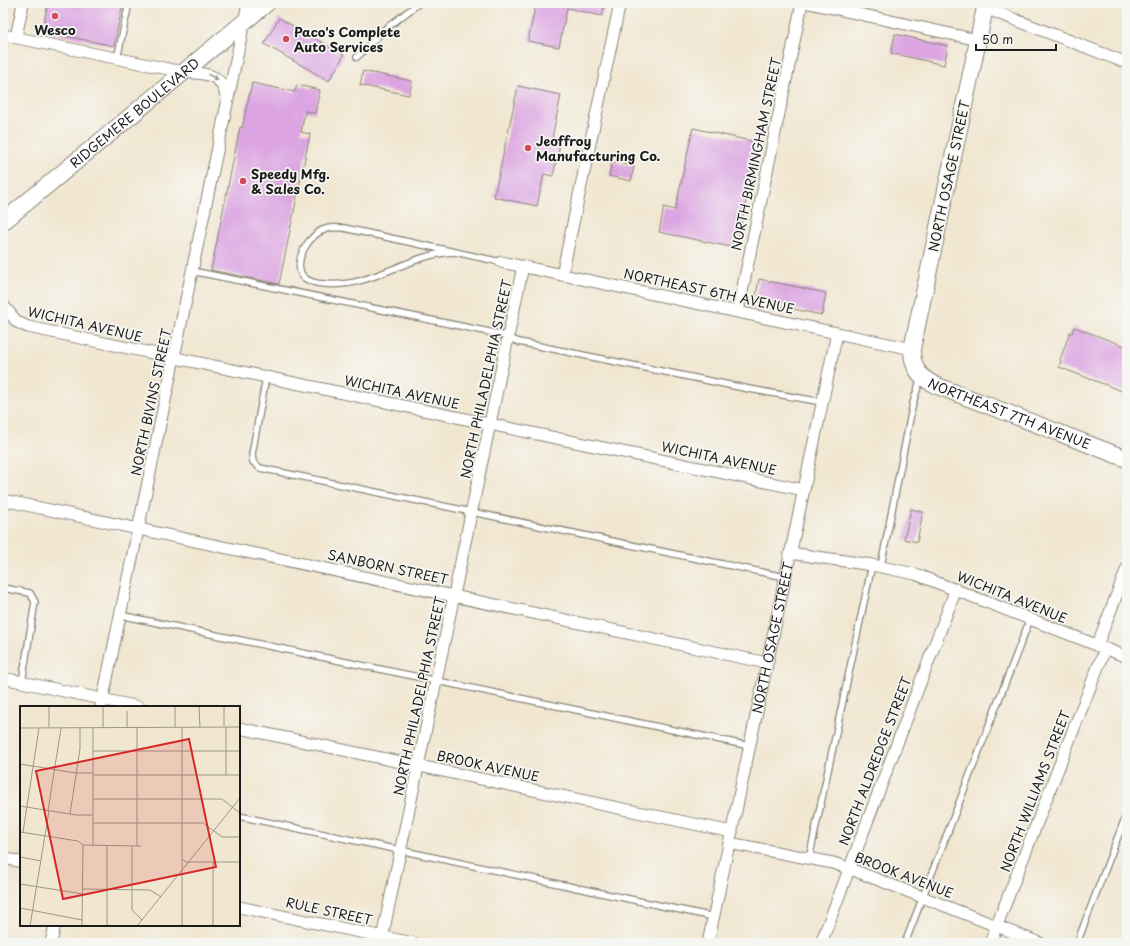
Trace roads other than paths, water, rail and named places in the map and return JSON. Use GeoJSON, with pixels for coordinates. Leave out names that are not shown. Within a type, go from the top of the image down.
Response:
{"type":"FeatureCollection","features":[{"type":"Feature","properties":{"kind":"street"},"geometry":{"type":"LineString","coordinates":[[16,37],[23,3]]}},
{"type":"Feature","properties":{"kind":"street","name":"NORTH BIVINS STREET"},"geometry":{"type":"LineString","coordinates":[[102,703],[248,3]]}},
{"type":"Feature","properties":{"kind":"street","name":"RIDGEMERE BOULEVARD"},"geometry":{"type":"LineString","coordinates":[[3,222],[244,20],[267,3]]}},
{"type":"Feature","properties":{"kind":"street"},"geometry":{"type":"LineString","coordinates":[[562,275],[620,3]]}},
{"type":"Feature","properties":{"kind":"street","name":"NORTH BIRMINGHAM STREET"},"geometry":{"type":"LineString","coordinates":[[738,311],[802,3]]}},
{"type":"Feature","properties":{"kind":"street"},"geometry":{"type":"LineString","coordinates":[[809,3],[978,40]]}},
{"type":"Feature","properties":{"kind":"street"},"geometry":{"type":"LineString","coordinates":[[985,5],[1127,64]]}},
{"type":"Feature","properties":{"kind":"street","name":"NORTH OSAGE STREET"},"geometry":{"type":"LineString","coordinates":[[912,349],[985,5]]}},
{"type":"Feature","properties":{"kind":"street"},"geometry":{"type":"LineString","coordinates":[[3,35],[183,72]]}},
{"type":"Feature","properties":{"kind":"street","name":"NORTH BIVINS STREET"},"geometry":{"type":"LineString","coordinates":[[183,72],[209,74],[216,78],[222,83],[227,102]]}},
{"type":"Feature","properties":{"kind":"street","name":"NORTHEAST 6TH AVENUE"},"geometry":{"type":"LineString","coordinates":[[501,262],[838,332],[912,349]]}},
{"type":"Feature","properties":{"kind":"street","name":"NORTH PHILADELPHIA STREET"},"geometry":{"type":"LineString","coordinates":[[382,940],[491,425],[523,266]]}},
{"type":"Feature","properties":{"kind":"street","name":"WICHITA AVENUE"},"geometry":{"type":"LineString","coordinates":[[3,304],[17,322],[28,327],[804,490]]}},
{"type":"Feature","properties":{"kind":"street","name":"NORTH OSAGE STREET"},"geometry":{"type":"LineString","coordinates":[[708,943],[838,332]]}},
{"type":"Feature","properties":{"kind":"street","name":"NORTHEAST 7TH AVENUE"},"geometry":{"type":"LineString","coordinates":[[912,349],[914,366],[921,377],[935,385],[1127,459]]}},
{"type":"Feature","properties":{"kind":"street","name":"SANBORN STREET"},"geometry":{"type":"LineString","coordinates":[[3,500],[767,663]]}},
{"type":"Feature","properties":{"kind":"street","name":"WICHITA AVENUE"},"geometry":{"type":"LineString","coordinates":[[790,553],[876,566],[915,574],[1127,657]]}},
{"type":"Feature","properties":{"kind":"street","name":"NORTH WILLIAMS STREET"},"geometry":{"type":"LineString","coordinates":[[990,943],[1101,647],[1127,568]]}},
{"type":"Feature","properties":{"kind":"street","name":"NORTH ALDREDGE STREET"},"geometry":{"type":"LineString","coordinates":[[821,943],[848,868],[956,589]]}},
{"type":"Feature","properties":{"kind":"street"},"geometry":{"type":"LineString","coordinates":[[3,678],[102,703],[130,706]]}},
{"type":"Feature","properties":{"kind":"street","name":"BROOK AVENUE"},"geometry":{"type":"LineString","coordinates":[[240,728],[732,832]]}},
{"type":"Feature","properties":{"kind":"street","name":"BROOK AVENUE"},"geometry":{"type":"LineString","coordinates":[[730,843],[809,858],[848,868],[1040,943]]}},
{"type":"Feature","properties":{"kind":"street"},"geometry":{"type":"LineString","coordinates":[[3,858],[20,862]]}},
{"type":"Feature","properties":{"kind":"street","name":"RULE STREET"},"geometry":{"type":"LineString","coordinates":[[240,907],[382,940],[413,943]]}},
{"type":"Feature","properties":{"kind":"street"},"geometry":{"type":"LineString","coordinates":[[51,943],[55,926]]}},
{"type":"Feature","properties":{"kind":"lane"},"geometry":{"type":"LineString","coordinates":[[117,59],[129,3]]}},
{"type":"Feature","properties":{"kind":"lane"},"geometry":{"type":"LineString","coordinates":[[357,57],[384,30],[419,3]]}},
{"type":"Feature","properties":{"kind":"lane"},"geometry":{"type":"LineString","coordinates":[[455,252],[438,252],[366,280],[340,284],[323,284],[310,281],[302,275],[300,266],[305,245],[311,236],[325,229],[344,228],[455,252],[501,262]]}},
{"type":"Feature","properties":{"kind":"lane"},"geometry":{"type":"LineString","coordinates":[[192,271],[499,334],[519,342],[741,388],[822,402]]}},
{"type":"Feature","properties":{"kind":"lane"},"geometry":{"type":"LineString","coordinates":[[809,858],[913,403],[921,377]]}},
{"type":"Feature","properties":{"kind":"lane"},"geometry":{"type":"LineString","coordinates":[[266,378],[252,454],[253,462],[260,468],[785,576]]}},
{"type":"Feature","properties":{"kind":"lane"},"geometry":{"type":"LineString","coordinates":[[3,588],[30,593],[35,602],[22,682]]}},
{"type":"Feature","properties":{"kind":"lane"},"geometry":{"type":"LineString","coordinates":[[120,615],[750,746]]}},
{"type":"Feature","properties":{"kind":"lane"},"geometry":{"type":"LineString","coordinates":[[905,943],[1030,619]]}},
{"type":"Feature","properties":{"kind":"lane"},"geometry":{"type":"LineString","coordinates":[[1076,943],[1127,813]]}},
{"type":"Feature","properties":{"kind":"lane"},"geometry":{"type":"LineString","coordinates":[[240,816],[714,917]]}},
{"type":"Feature","properties":{"kind":"place","name":"Wesco"},"geometry":{"type":"Point","coordinates":[55,16]}},
{"type":"Feature","properties":{"kind":"place","name":"Paco's Complete Auto Services"},"geometry":{"type":"Point","coordinates":[286,39]}},
{"type":"Feature","properties":{"kind":"place","name":"Jeoffroy Manufacturing Co."},"geometry":{"type":"Point","coordinates":[528,148]}},
{"type":"Feature","properties":{"kind":"place","name":"Speedy Mfg. & Sales Co."},"geometry":{"type":"Point","coordinates":[243,181]}}]}
